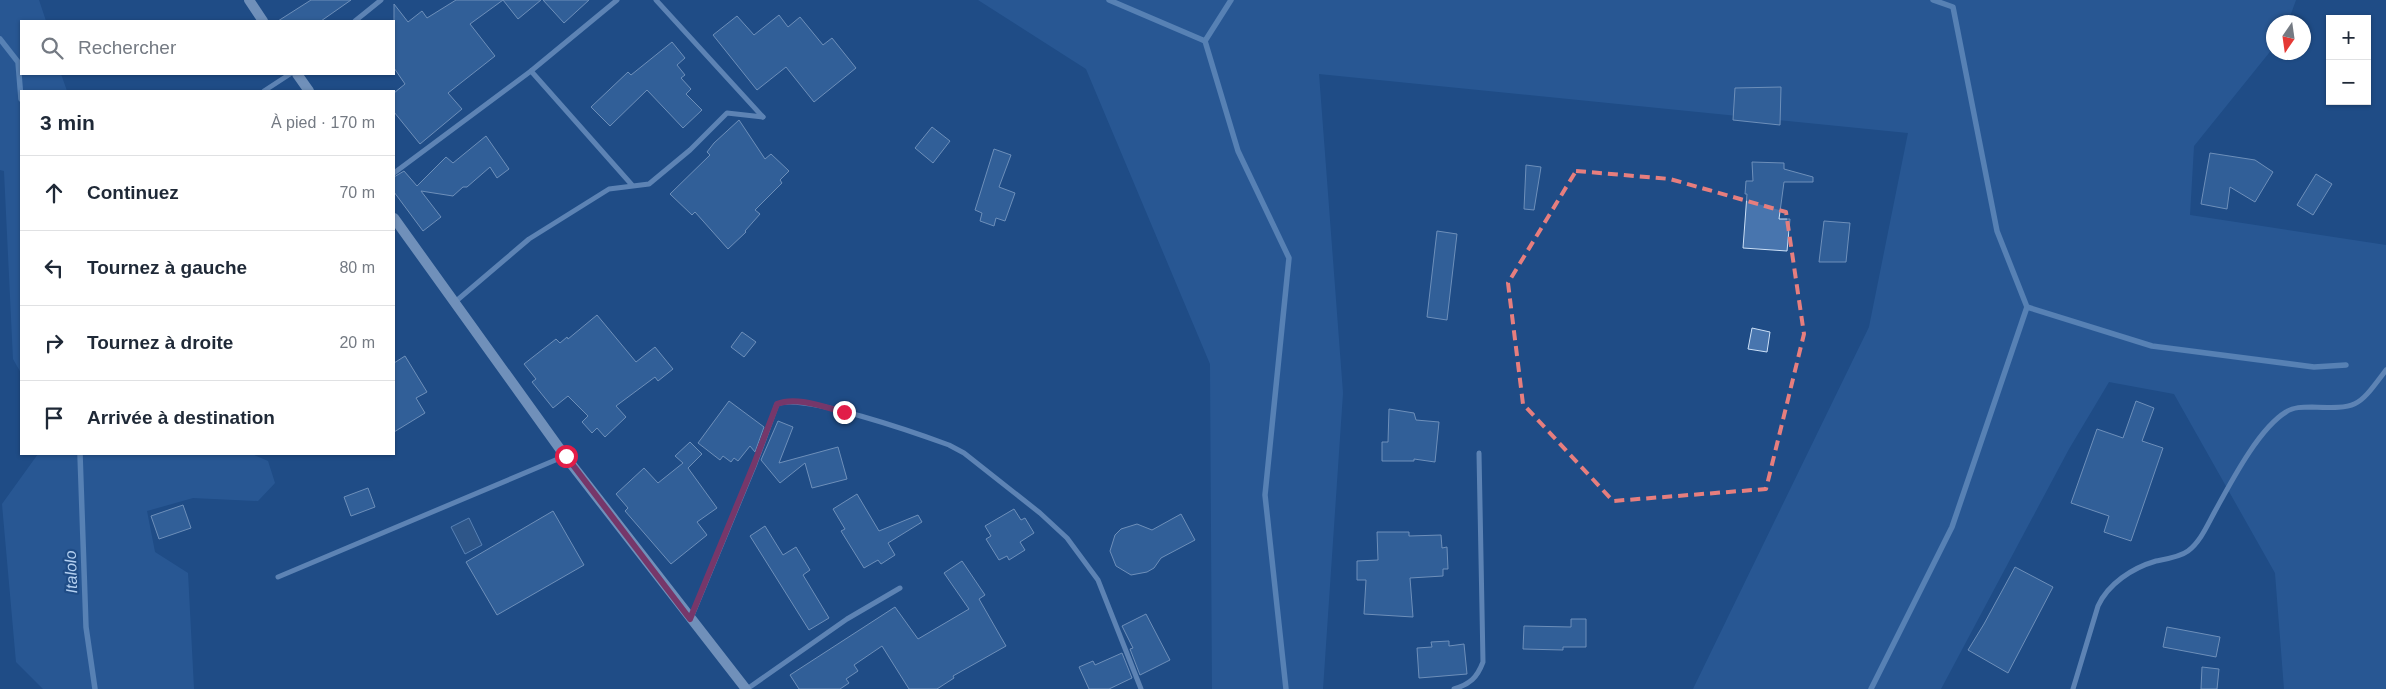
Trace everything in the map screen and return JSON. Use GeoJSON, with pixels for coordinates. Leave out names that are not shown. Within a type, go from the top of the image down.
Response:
{"type":"FeatureCollection","features":[{"type":"Feature","properties":{"kind":"street"},"geometry":{"type":"LineString","coordinates":[[248,0],[262,20]]}},
{"type":"Feature","properties":{"kind":"street"},"geometry":{"type":"LineString","coordinates":[[356,20],[381,0]]}},
{"type":"Feature","properties":{"kind":"street"},"geometry":{"type":"LineString","coordinates":[[395,172],[531,71],[617,0]]}},
{"type":"Feature","properties":{"kind":"street"},"geometry":{"type":"LineString","coordinates":[[455,302],[530,239],[609,189],[649,184],[690,150],[727,113],[763,118],[656,0]]}},
{"type":"Feature","properties":{"kind":"street"},"geometry":{"type":"LineString","coordinates":[[531,71],[632,185]]}},
{"type":"Feature","properties":{"kind":"street"},"geometry":{"type":"LineString","coordinates":[[266,90],[288,75]]}},
{"type":"Feature","properties":{"kind":"street"},"geometry":{"type":"LineString","coordinates":[[298,75],[308,90]]}},
{"type":"Feature","properties":{"kind":"street"},"geometry":{"type":"LineString","coordinates":[[395,219],[566,456],[690,619],[746,689],[847,619],[900,588]]}},
{"type":"Feature","properties":{"kind":"street"},"geometry":{"type":"LineString","coordinates":[[2073,689],[2098,606],[2104,594],[2114,582],[2149,563],[2188,551],[2198,541],[2225,492],[2264,432],[2276,419],[2288,410],[2302,407],[2350,407],[2365,399],[2386,370]]}},
{"type":"Feature","properties":{"kind":"street"},"geometry":{"type":"LineString","coordinates":[[690,619],[777,404],[784,401],[796,402],[844,412],[949,445],[964,453],[1040,513],[1067,538],[1098,580],[1111,609],[1124,650],[1141,689]]}},
{"type":"Feature","properties":{"kind":"street"},"geometry":{"type":"LineString","coordinates":[[1454,689],[1466,685],[1478,676],[1483,662],[1479,453]]}},
{"type":"Feature","properties":{"kind":"street"},"geometry":{"type":"LineString","coordinates":[[278,578],[566,456]]}},
{"type":"Feature","properties":{"kind":"highlighted area"},"geometry":{"type":"Polygon","coordinates":[[[1576,171],[1670,179],[1786,212],[1804,334],[1766,489],[1613,501],[1523,404],[1508,283],[1576,171]]]}},
{"type":"Feature","properties":{"kind":"shaded area"},"geometry":{"type":"Polygon","coordinates":[[[0,0],[39,0],[46,20],[20,20],[20,75],[61,75],[67,90],[20,90],[20,371],[13,359],[4,171],[0,170],[0,0]]]}},
{"type":"Feature","properties":{"kind":"shaded area"},"geometry":{"type":"Polygon","coordinates":[[[978,0],[2296,0],[2291,15],[2266,15],[2266,57],[2194,146],[2190,215],[2386,245],[2386,689],[2284,689],[2275,573],[2174,394],[2109,382],[2069,449],[1941,689],[1693,689],[1869,327],[1908,133],[1319,74],[1343,393],[1323,689],[1212,689],[1210,364],[1086,69],[978,0]]]}},
{"type":"Feature","properties":{"kind":"shaded area"},"geometry":{"type":"Polygon","coordinates":[[[37,455],[254,455],[268,461],[275,483],[258,501],[193,498],[147,511],[155,552],[188,573],[194,689],[43,689],[16,662],[2,504],[37,455]]]}},
{"type":"Feature","properties":{"kind":"shaded area"},"geometry":{"type":"Polygon","coordinates":[[[469,518],[482,545],[465,554],[451,527],[469,518]]]}},
{"type":"Feature","properties":{"kind":"building"},"geometry":{"type":"Polygon","coordinates":[[[311,0],[351,0],[322,20],[280,20],[311,0]]]}},
{"type":"Feature","properties":{"kind":"building"},"geometry":{"type":"Polygon","coordinates":[[[456,0],[503,0],[470,24],[495,56],[448,93],[462,109],[420,144],[395,113],[395,92],[405,84],[395,69],[394,4],[408,22],[422,11],[427,18],[456,0]]]}},
{"type":"Feature","properties":{"kind":"building"},"geometry":{"type":"Polygon","coordinates":[[[503,0],[541,0],[518,19],[503,0]]]}},
{"type":"Feature","properties":{"kind":"building"},"geometry":{"type":"Polygon","coordinates":[[[543,0],[589,0],[564,23],[543,0]]]}},
{"type":"Feature","properties":{"kind":"building"},"geometry":{"type":"Polygon","coordinates":[[[779,15],[788,27],[800,17],[823,45],[832,38],[856,68],[814,102],[786,67],[757,90],[713,35],[737,16],[754,35],[779,15]]]}},
{"type":"Feature","properties":{"kind":"building"},"geometry":{"type":"Polygon","coordinates":[[[672,42],[685,58],[677,65],[685,75],[681,78],[691,89],[686,94],[702,110],[683,128],[647,90],[610,126],[591,107],[628,72],[631,75],[672,42]]]}},
{"type":"Feature","properties":{"kind":"building"},"geometry":{"type":"Polygon","coordinates":[[[1781,87],[1780,125],[1733,120],[1735,88],[1781,87]]]}},
{"type":"Feature","properties":{"kind":"building"},"geometry":{"type":"Polygon","coordinates":[[[739,120],[765,159],[771,154],[789,171],[780,180],[782,183],[755,210],[760,214],[746,232],[728,249],[695,212],[692,215],[670,194],[710,155],[707,152],[714,143],[739,120]]]}},
{"type":"Feature","properties":{"kind":"building"},"geometry":{"type":"Polygon","coordinates":[[[932,127],[950,141],[933,163],[915,148],[932,127]]]}},
{"type":"Feature","properties":{"kind":"building"},"geometry":{"type":"Polygon","coordinates":[[[486,136],[509,169],[497,178],[490,167],[467,187],[463,187],[453,196],[421,191],[441,217],[423,231],[395,193],[395,176],[404,171],[417,186],[446,157],[453,163],[486,136]]]}},
{"type":"Feature","properties":{"kind":"building"},"geometry":{"type":"Polygon","coordinates":[[[994,149],[1011,155],[999,187],[1015,193],[1005,221],[996,218],[994,226],[980,221],[982,213],[975,210],[994,149]]]}},
{"type":"Feature","properties":{"kind":"building"},"geometry":{"type":"Polygon","coordinates":[[[2210,153],[2255,160],[2273,172],[2255,202],[2230,187],[2227,209],[2201,204],[2210,153]]]}},
{"type":"Feature","properties":{"kind":"building"},"geometry":{"type":"Polygon","coordinates":[[[1752,162],[1784,163],[1784,169],[1813,177],[1813,182],[1784,182],[1779,219],[1790,219],[1787,251],[1743,248],[1747,194],[1745,194],[1746,181],[1753,181],[1752,162]]]}},
{"type":"Feature","properties":{"kind":"building"},"geometry":{"type":"Polygon","coordinates":[[[1526,165],[1541,167],[1534,210],[1524,209],[1526,165]]]}},
{"type":"Feature","properties":{"kind":"building"},"geometry":{"type":"Polygon","coordinates":[[[2316,174],[2332,184],[2313,215],[2297,205],[2316,174]]]}},
{"type":"Feature","properties":{"kind":"building"},"geometry":{"type":"Polygon","coordinates":[[[1824,221],[1850,223],[1846,262],[1819,262],[1824,221]]]}},
{"type":"Feature","properties":{"kind":"building"},"geometry":{"type":"Polygon","coordinates":[[[1437,231],[1457,234],[1447,320],[1427,317],[1437,231]]]}},
{"type":"Feature","properties":{"kind":"building"},"geometry":{"type":"Polygon","coordinates":[[[597,315],[636,362],[655,347],[673,369],[658,381],[655,377],[616,406],[626,417],[605,437],[597,428],[592,433],[582,422],[588,416],[568,396],[553,408],[532,382],[536,379],[524,364],[556,339],[560,343],[567,337],[568,339],[597,315]]]}},
{"type":"Feature","properties":{"kind":"building"},"geometry":{"type":"Polygon","coordinates":[[[1752,328],[1770,332],[1767,352],[1748,349],[1752,328]]]}},
{"type":"Feature","properties":{"kind":"building"},"geometry":{"type":"Polygon","coordinates":[[[742,332],[756,342],[744,357],[731,347],[742,332]]]}},
{"type":"Feature","properties":{"kind":"building"},"geometry":{"type":"Polygon","coordinates":[[[405,356],[427,392],[416,398],[425,413],[395,431],[395,362],[405,356]]]}},
{"type":"Feature","properties":{"kind":"building"},"geometry":{"type":"Polygon","coordinates":[[[729,401],[764,427],[755,452],[750,446],[738,461],[734,458],[731,462],[723,456],[720,460],[698,443],[729,401]]]}},
{"type":"Feature","properties":{"kind":"building"},"geometry":{"type":"Polygon","coordinates":[[[2136,401],[2154,408],[2142,441],[2163,448],[2131,541],[2104,532],[2109,516],[2071,503],[2097,429],[2123,438],[2136,401]]]}},
{"type":"Feature","properties":{"kind":"building"},"geometry":{"type":"Polygon","coordinates":[[[1389,409],[1414,413],[1416,420],[1439,422],[1435,462],[1414,459],[1414,461],[1382,461],[1382,442],[1388,442],[1389,409]]]}},
{"type":"Feature","properties":{"kind":"building"},"geometry":{"type":"Polygon","coordinates":[[[778,421],[793,427],[779,463],[838,447],[847,479],[812,488],[805,463],[780,483],[761,460],[778,421]]]}},
{"type":"Feature","properties":{"kind":"building"},"geometry":{"type":"Polygon","coordinates":[[[690,442],[702,454],[688,468],[717,508],[697,522],[707,535],[671,564],[625,511],[628,508],[616,494],[644,468],[658,483],[683,463],[675,456],[690,442]]]}},
{"type":"Feature","properties":{"kind":"building"},"geometry":{"type":"Polygon","coordinates":[[[368,488],[375,507],[351,516],[344,497],[368,488]]]}},
{"type":"Feature","properties":{"kind":"building"},"geometry":{"type":"Polygon","coordinates":[[[857,494],[879,531],[918,515],[922,522],[888,543],[895,555],[881,564],[878,560],[864,568],[841,531],[845,529],[833,509],[857,494]]]}},
{"type":"Feature","properties":{"kind":"building"},"geometry":{"type":"Polygon","coordinates":[[[183,505],[191,528],[159,539],[151,516],[183,505]]]}},
{"type":"Feature","properties":{"kind":"building"},"geometry":{"type":"Polygon","coordinates":[[[1014,509],[1021,520],[1025,518],[1034,533],[1020,542],[1025,550],[1009,560],[1007,556],[999,560],[986,539],[991,536],[985,526],[1014,509]]]}},
{"type":"Feature","properties":{"kind":"building"},"geometry":{"type":"Polygon","coordinates":[[[553,511],[584,565],[497,615],[466,562],[553,511]]]}},
{"type":"Feature","properties":{"kind":"building"},"geometry":{"type":"Polygon","coordinates":[[[1181,514],[1195,540],[1161,558],[1154,568],[1147,572],[1131,575],[1116,566],[1110,551],[1115,535],[1121,529],[1137,524],[1152,530],[1181,514]]]}},
{"type":"Feature","properties":{"kind":"building"},"geometry":{"type":"Polygon","coordinates":[[[765,526],[783,555],[796,547],[810,570],[803,575],[829,618],[809,630],[750,536],[765,526]]]}},
{"type":"Feature","properties":{"kind":"building"},"geometry":{"type":"Polygon","coordinates":[[[1377,532],[1409,532],[1409,536],[1441,535],[1442,548],[1447,547],[1448,569],[1443,569],[1443,576],[1410,578],[1413,617],[1364,614],[1366,580],[1357,580],[1357,561],[1378,560],[1377,532]]]}},
{"type":"Feature","properties":{"kind":"building"},"geometry":{"type":"Polygon","coordinates":[[[962,561],[985,595],[979,599],[1006,646],[953,676],[954,678],[937,689],[909,689],[882,646],[854,665],[858,671],[846,679],[849,683],[840,689],[799,689],[790,675],[895,607],[918,639],[969,609],[944,573],[962,561]]]}},
{"type":"Feature","properties":{"kind":"building"},"geometry":{"type":"Polygon","coordinates":[[[2015,567],[2053,587],[2008,673],[1968,650],[2015,567]]]}},
{"type":"Feature","properties":{"kind":"building"},"geometry":{"type":"Polygon","coordinates":[[[1146,614],[1170,660],[1140,675],[1130,649],[1133,648],[1122,626],[1146,614]]]}},
{"type":"Feature","properties":{"kind":"building"},"geometry":{"type":"Polygon","coordinates":[[[1571,619],[1586,619],[1586,647],[1563,647],[1563,650],[1523,649],[1524,626],[1571,627],[1571,619]]]}},
{"type":"Feature","properties":{"kind":"building"},"geometry":{"type":"Polygon","coordinates":[[[2167,627],[2220,637],[2216,657],[2163,647],[2167,627]]]}},
{"type":"Feature","properties":{"kind":"building"},"geometry":{"type":"Polygon","coordinates":[[[1449,641],[1449,646],[1464,644],[1467,674],[1419,678],[1417,648],[1432,647],[1431,642],[1449,641]]]}},
{"type":"Feature","properties":{"kind":"building"},"geometry":{"type":"Polygon","coordinates":[[[1122,653],[1132,678],[1109,689],[1089,689],[1079,667],[1093,661],[1095,665],[1122,653]]]}},
{"type":"Feature","properties":{"kind":"building"},"geometry":{"type":"Polygon","coordinates":[[[2202,667],[2219,669],[2217,689],[2201,689],[2202,667]]]}},
{"type":"Feature","properties":{"kind":"waterway"},"geometry":{"type":"LineString","coordinates":[[1109,0],[1205,41],[1231,0]]}},
{"type":"Feature","properties":{"kind":"waterway"},"geometry":{"type":"LineString","coordinates":[[1933,0],[1953,7],[1997,231],[2027,307],[2152,346],[2314,367],[2346,365]]}},
{"type":"Feature","properties":{"kind":"waterway","name":"Italolo"},"geometry":{"type":"LineString","coordinates":[[0,39],[18,62],[20,90]]}},
{"type":"Feature","properties":{"kind":"waterway"},"geometry":{"type":"LineString","coordinates":[[1205,41],[1238,151],[1289,258],[1265,495],[1286,689]]}},
{"type":"Feature","properties":{"kind":"waterway"},"geometry":{"type":"LineString","coordinates":[[1871,689],[1952,527],[2027,307]]}},
{"type":"Feature","properties":{"kind":"waterway","name":"Italolo"},"geometry":{"type":"LineString","coordinates":[[80,455],[86,627],[95,689]]}},
{"type":"Feature","properties":{"kind":"route"},"geometry":{"type":"LineString","coordinates":[[566,456],[690,619],[777,404],[784,401],[796,402],[844,412]]}}]}
